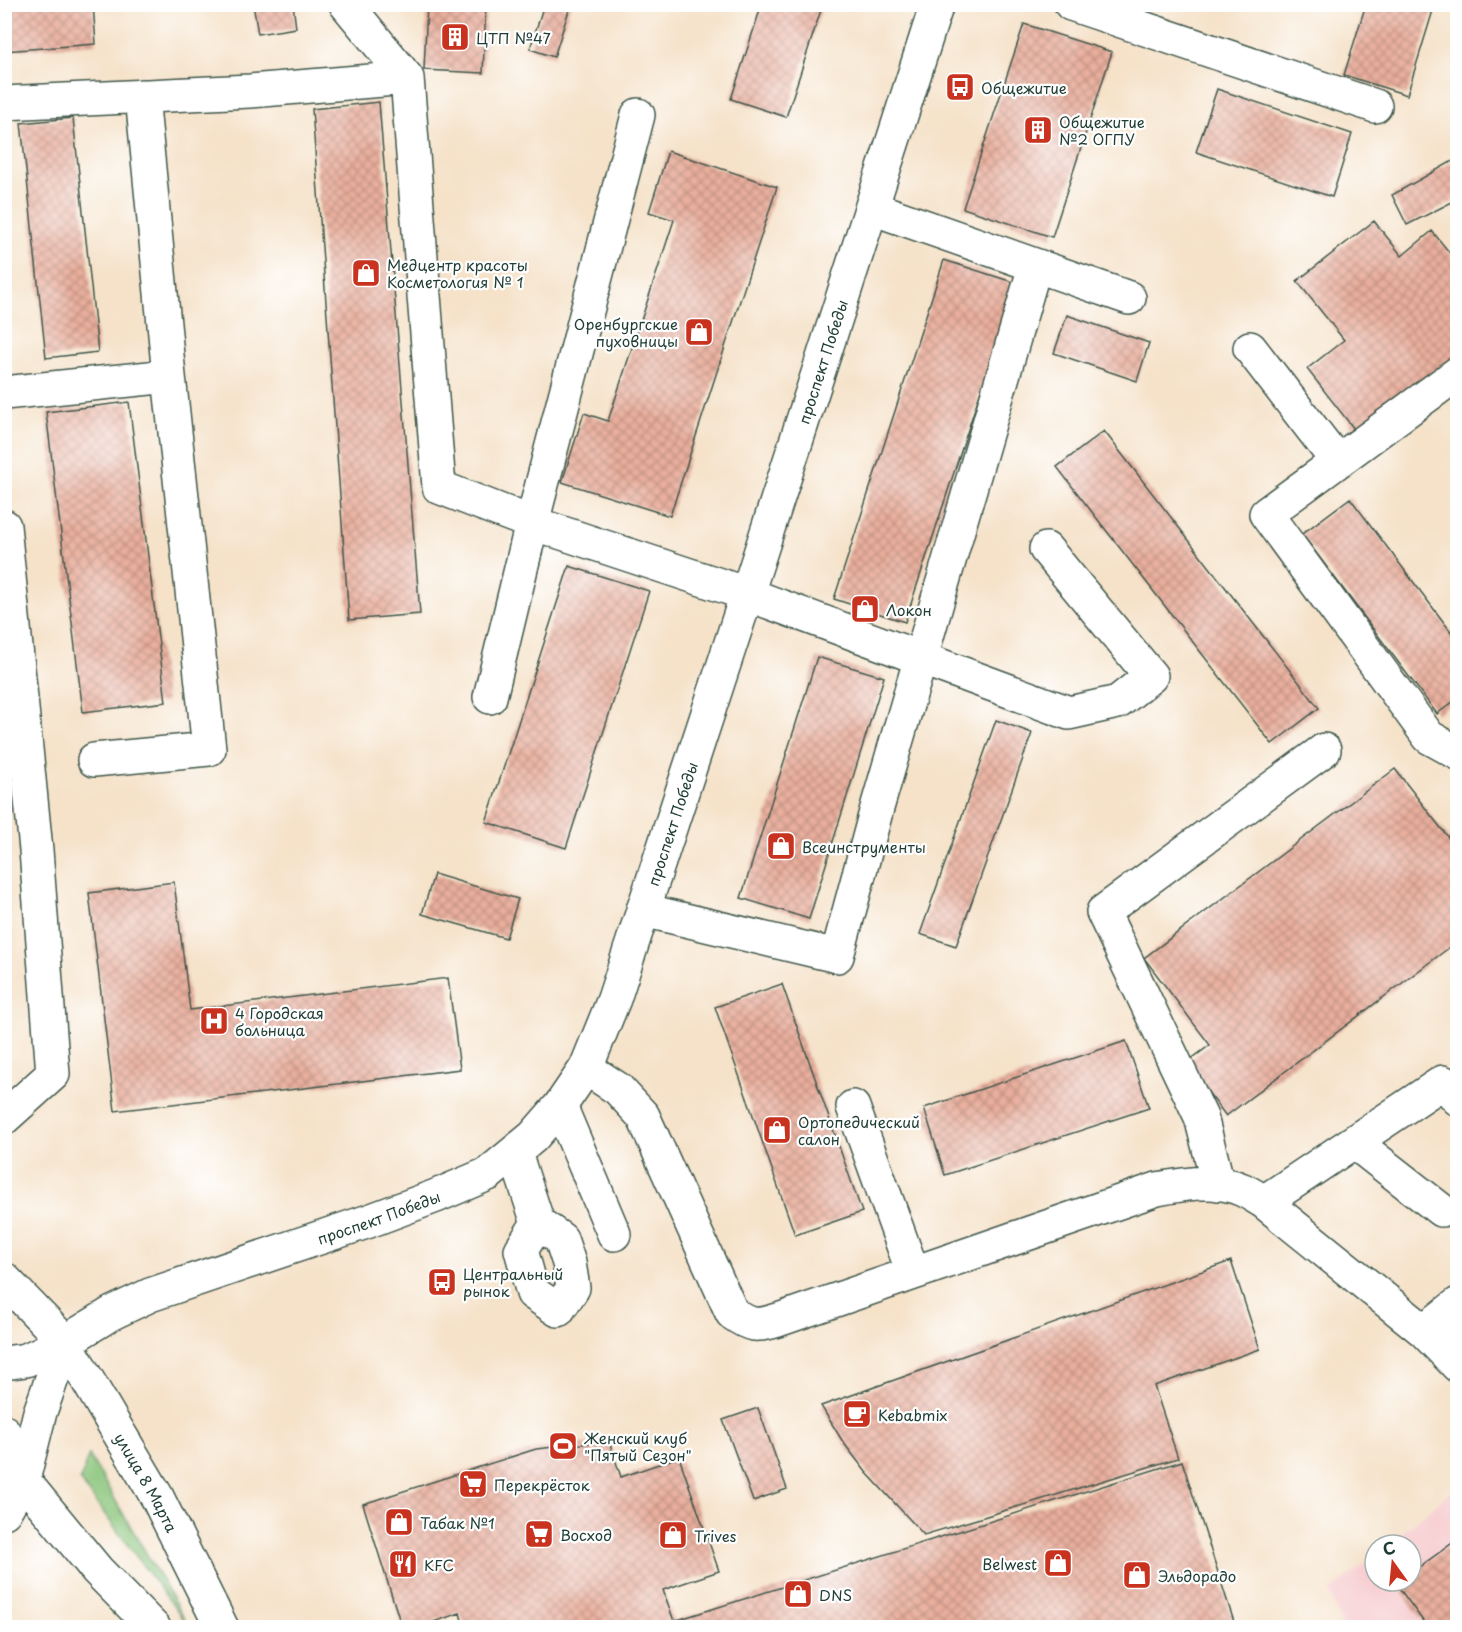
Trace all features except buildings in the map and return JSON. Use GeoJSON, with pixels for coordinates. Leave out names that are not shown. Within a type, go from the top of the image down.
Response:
{"type":"FeatureCollection","features":[{"type":"Feature","properties":{"kind":"main road"},"geometry":{"type":"LineString","coordinates":[[346,4],[406,78],[439,487],[532,523],[747,594],[1069,712],[1118,702],[1151,676],[1046,549]]}},
{"type":"Feature","properties":{"kind":"main road","name":"проспект Победы"},"geometry":{"type":"LineString","coordinates":[[4,1363],[26,1360],[150,1295],[436,1196],[488,1174],[533,1137],[560,1106],[586,1068],[614,999],[937,4]]}},
{"type":"Feature","properties":{"kind":"main road"},"geometry":{"type":"LineString","coordinates":[[1071,4],[1138,15],[1375,106]]}},
{"type":"Feature","properties":{"kind":"main road"},"geometry":{"type":"LineString","coordinates":[[4,103],[250,90],[406,78]]}},
{"type":"Feature","properties":{"kind":"main road"},"geometry":{"type":"LineString","coordinates":[[94,760],[209,749],[142,96]]}},
{"type":"Feature","properties":{"kind":"main road"},"geometry":{"type":"LineString","coordinates":[[490,697],[532,523],[638,115]]}},
{"type":"Feature","properties":{"kind":"main road"},"geometry":{"type":"LineString","coordinates":[[872,208],[1129,298]]}},
{"type":"Feature","properties":{"kind":"main road"},"geometry":{"type":"LineString","coordinates":[[643,910],[837,956],[920,658],[1035,266]]}},
{"type":"Feature","properties":{"kind":"main road"},"geometry":{"type":"LineString","coordinates":[[1250,348],[1337,461]]}},
{"type":"Feature","properties":{"kind":"main road"},"geometry":{"type":"LineString","coordinates":[[1458,373],[1266,514],[1429,737],[1458,753]]}},
{"type":"Feature","properties":{"kind":"main road"},"geometry":{"type":"LineString","coordinates":[[4,393],[169,376]]}},
{"type":"Feature","properties":{"kind":"main road"},"geometry":{"type":"LineString","coordinates":[[4,526],[36,850],[53,1074],[4,1118]]}},
{"type":"Feature","properties":{"kind":"main road"},"geometry":{"type":"LineString","coordinates":[[1218,1184],[1201,1117],[1103,912],[1324,750]]}},
{"type":"Feature","properties":{"kind":"main road"},"geometry":{"type":"LineString","coordinates":[[586,1068],[618,1089],[643,1116],[732,1312],[747,1324],[761,1325],[778,1320],[1156,1189],[1187,1184],[1218,1184],[1241,1189],[1264,1202],[1424,1331],[1458,1366]]}},
{"type":"Feature","properties":{"kind":"main road"},"geometry":{"type":"LineString","coordinates":[[1264,1202],[1443,1082],[1458,1099]]}},
{"type":"Feature","properties":{"kind":"main road"},"geometry":{"type":"LineString","coordinates":[[560,1106],[614,1234]]}},
{"type":"Feature","properties":{"kind":"main road"},"geometry":{"type":"LineString","coordinates":[[853,1107],[913,1273]]}},
{"type":"Feature","properties":{"kind":"main road"},"geometry":{"type":"LineString","coordinates":[[1354,1142],[1441,1210]]}},
{"type":"Feature","properties":{"kind":"main road"},"geometry":{"type":"LineString","coordinates":[[515,1153],[538,1223]]}},
{"type":"Feature","properties":{"kind":"main road","name":"улица 8 Марта"},"geometry":{"type":"LineString","coordinates":[[4,1279],[65,1341],[157,1497],[222,1628]]}},
{"type":"Feature","properties":{"kind":"main road"},"geometry":{"type":"LineString","coordinates":[[1424,1331],[1458,1304]]}},
{"type":"Feature","properties":{"kind":"main road"},"geometry":{"type":"LineString","coordinates":[[4,1512],[23,1480],[40,1412],[65,1341]]}},
{"type":"Feature","properties":{"kind":"main road"},"geometry":{"type":"LineString","coordinates":[[4,1432],[23,1480],[97,1570],[154,1628]]}},
{"type":"Feature","properties":{"kind":"shaded area"},"geometry":{"type":"Polygon","coordinates":[[[1457,1487],[1457,1627],[1342,1627],[1330,1592],[1363,1565],[1363,1593],[1423,1593],[1423,1533],[1401,1533],[1457,1487]]]}},
{"type":"Feature","properties":{"kind":"green space"},"geometry":{"type":"Polygon","coordinates":[[[89,1455],[189,1627],[80,1481],[89,1455]]]}},
{"type":"Feature","properties":{"kind":"place","name":"ЦТП №47"},"geometry":{"type":"Point","coordinates":[455,37]}},
{"type":"Feature","properties":{"kind":"place","name":"Общежитие"},"geometry":{"type":"Point","coordinates":[960,87]}},
{"type":"Feature","properties":{"kind":"place","name":"Общежитие №2 ОГПУ"},"geometry":{"type":"Point","coordinates":[1038,130]}},
{"type":"Feature","properties":{"kind":"place","name":"Медцентр красоты Косметология № 1"},"geometry":{"type":"Point","coordinates":[366,273]}},
{"type":"Feature","properties":{"kind":"place","name":"Оренбургские пуховницы"},"geometry":{"type":"Point","coordinates":[699,332]}},
{"type":"Feature","properties":{"kind":"place","name":"Локон"},"geometry":{"type":"Point","coordinates":[865,609]}},
{"type":"Feature","properties":{"kind":"place","name":"Всеинструменты"},"geometry":{"type":"Point","coordinates":[781,846]}},
{"type":"Feature","properties":{"kind":"place","name":"4 Городская больница"},"geometry":{"type":"Point","coordinates":[214,1021]}},
{"type":"Feature","properties":{"kind":"place","name":"Ортопедический салон"},"geometry":{"type":"Point","coordinates":[777,1130]}},
{"type":"Feature","properties":{"kind":"place","name":"Центральный рынок"},"geometry":{"type":"Point","coordinates":[442,1282]}},
{"type":"Feature","properties":{"kind":"place","name":"Kebabmix"},"geometry":{"type":"Point","coordinates":[857,1414]}},
{"type":"Feature","properties":{"kind":"place","name":"Женский клуб \"Пятый Сезон\""},"geometry":{"type":"Point","coordinates":[563,1446]}},
{"type":"Feature","properties":{"kind":"place","name":"Перекрёсток"},"geometry":{"type":"Point","coordinates":[473,1484]}},
{"type":"Feature","properties":{"kind":"place","name":"Табак №1"},"geometry":{"type":"Point","coordinates":[399,1522]}},
{"type":"Feature","properties":{"kind":"place","name":"Восход"},"geometry":{"type":"Point","coordinates":[539,1534]}},
{"type":"Feature","properties":{"kind":"place","name":"Trives"},"geometry":{"type":"Point","coordinates":[673,1535]}},
{"type":"Feature","properties":{"kind":"place","name":"Belwest"},"geometry":{"type":"Point","coordinates":[1058,1563]}},
{"type":"Feature","properties":{"kind":"place","name":"KFC"},"geometry":{"type":"Point","coordinates":[403,1564]}},
{"type":"Feature","properties":{"kind":"place","name":"Эльдорадо"},"geometry":{"type":"Point","coordinates":[1137,1575]}},
{"type":"Feature","properties":{"kind":"place","name":"DNS"},"geometry":{"type":"Point","coordinates":[798,1594]}}]}
